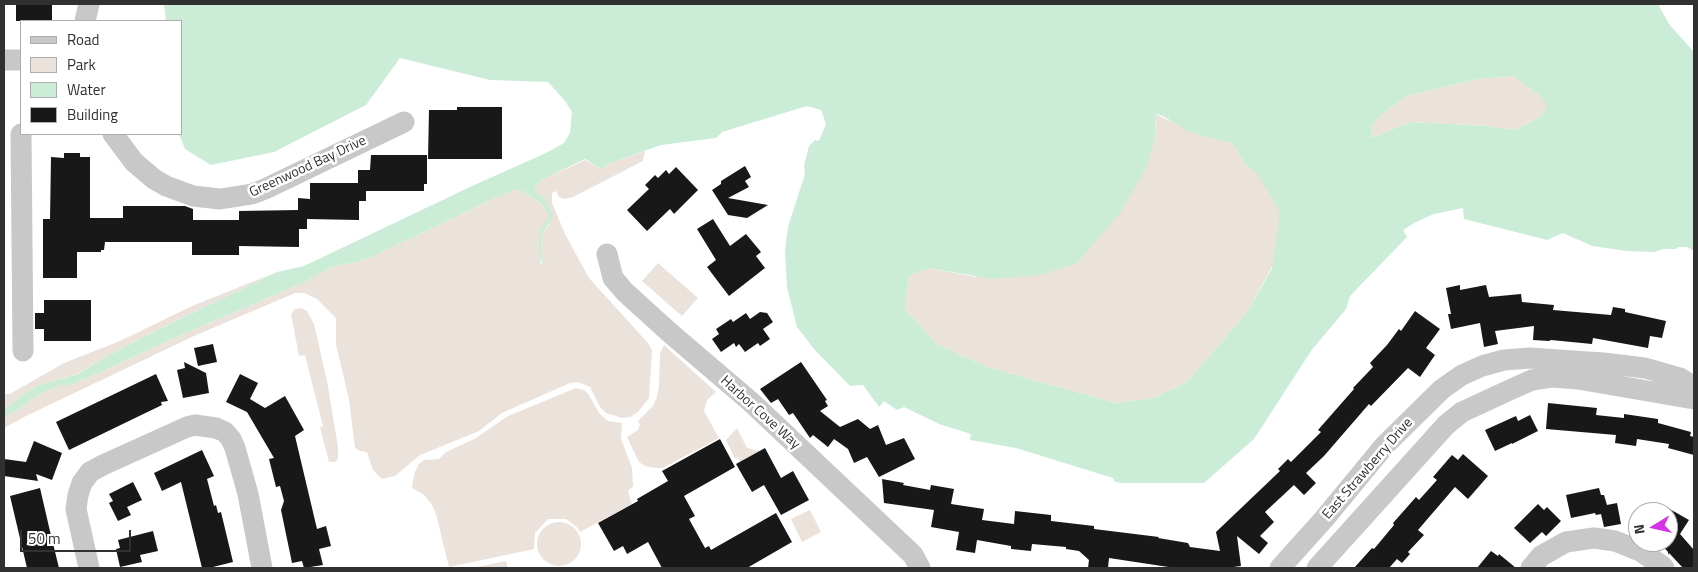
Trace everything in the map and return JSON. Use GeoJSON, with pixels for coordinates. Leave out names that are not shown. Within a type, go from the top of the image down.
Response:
{"type":"FeatureCollection","features":[{"type":"Feature","properties":{"kind":"street"},"geometry":{"type":"LineString","coordinates":[[85,20],[89,4]]}},
{"type":"Feature","properties":{"kind":"street"},"geometry":{"type":"LineString","coordinates":[[4,60],[20,60]]}},
{"type":"Feature","properties":{"kind":"street","name":"Greenwood Bay Drive"},"geometry":{"type":"LineString","coordinates":[[114,135],[134,162],[154,179],[166,186],[193,196],[220,199],[252,194],[265,189],[404,122]]}},
{"type":"Feature","properties":{"kind":"street"},"geometry":{"type":"LineString","coordinates":[[22,135],[23,351]]}},
{"type":"Feature","properties":{"kind":"street","name":"Harbor Cove Way"},"geometry":{"type":"LineString","coordinates":[[608,254],[613,278],[625,292],[751,402],[913,555],[920,568]]}},
{"type":"Feature","properties":{"kind":"street","name":"East Strawberry Drive"},"geometry":{"type":"LineString","coordinates":[[1280,568],[1324,519],[1384,445],[1442,389],[1462,375],[1482,366],[1504,360],[1530,358],[1603,363],[1645,368],[1680,378],[1694,387]]}},
{"type":"Feature","properties":{"kind":"street","name":"East Strawberry Drive"},"geometry":{"type":"LineString","coordinates":[[1317,568],[1446,425],[1462,412],[1514,388],[1532,380],[1578,379],[1694,399]]}},
{"type":"Feature","properties":{"kind":"street"},"geometry":{"type":"LineString","coordinates":[[89,568],[76,509],[82,483],[90,472],[103,464],[195,425],[216,428],[224,432],[233,443],[248,494],[262,568]]}},
{"type":"Feature","properties":{"kind":"street"},"geometry":{"type":"LineString","coordinates":[[1531,568],[1541,556],[1566,542],[1594,538],[1615,541],[1640,551],[1664,568]]}},
{"type":"Feature","properties":{"kind":"green space"},"geometry":{"type":"Polygon","coordinates":[[[1512,76],[1539,95],[1548,105],[1542,116],[1515,130],[1486,126],[1411,122],[1371,138],[1373,124],[1382,114],[1407,96],[1478,79],[1512,76]]]}},
{"type":"Feature","properties":{"kind":"green space"},"geometry":{"type":"Polygon","coordinates":[[[1155,114],[1205,137],[1233,143],[1244,163],[1303,209],[1248,311],[1187,382],[1153,398],[1116,403],[987,367],[937,344],[905,309],[909,276],[928,268],[976,277],[1156,135],[1155,114]]]}},
{"type":"Feature","properties":{"kind":"green space"},"geometry":{"type":"Polygon","coordinates":[[[645,151],[643,161],[573,197],[565,199],[559,197],[556,191],[552,193],[552,203],[565,234],[589,278],[648,343],[652,350],[649,398],[638,412],[630,417],[622,418],[606,413],[600,407],[590,387],[578,382],[570,383],[502,413],[479,431],[420,455],[395,476],[382,479],[373,470],[367,452],[355,448],[349,399],[336,345],[336,318],[317,299],[304,293],[295,293],[194,336],[4,428],[4,417],[40,394],[60,385],[72,385],[181,335],[300,284],[335,266],[357,262],[374,256],[514,190],[520,190],[542,204],[547,211],[549,216],[538,243],[541,264],[544,263],[541,249],[542,239],[543,233],[549,225],[552,212],[536,193],[535,187],[540,181],[585,160],[601,169],[610,163],[645,151]]]}},
{"type":"Feature","properties":{"kind":"green space"},"geometry":{"type":"Polygon","coordinates":[[[658,263],[698,298],[682,316],[642,281],[658,263]]]}},
{"type":"Feature","properties":{"kind":"green space"},"geometry":{"type":"Polygon","coordinates":[[[277,272],[152,333],[77,374],[39,385],[4,408],[4,394],[10,394],[64,363],[120,341],[192,306],[277,272]]]}},
{"type":"Feature","properties":{"kind":"green space"},"geometry":{"type":"Polygon","coordinates":[[[301,308],[307,311],[314,324],[327,381],[338,447],[338,459],[335,462],[329,462],[320,427],[323,426],[305,355],[299,356],[291,314],[295,309],[301,308]]]}},
{"type":"Feature","properties":{"kind":"green space"},"geometry":{"type":"Polygon","coordinates":[[[664,345],[716,392],[707,400],[704,411],[719,438],[663,468],[656,468],[645,466],[639,462],[627,437],[638,430],[640,425],[638,421],[653,406],[657,397],[660,353],[664,345]]]}},
{"type":"Feature","properties":{"kind":"green space"},"geometry":{"type":"Polygon","coordinates":[[[576,388],[584,390],[589,395],[599,413],[608,421],[622,423],[621,439],[632,468],[633,486],[628,491],[632,504],[580,532],[577,527],[566,519],[548,519],[535,533],[534,549],[449,567],[436,514],[431,503],[423,494],[412,488],[418,465],[424,460],[439,459],[446,452],[476,438],[508,416],[576,388]]]}},
{"type":"Feature","properties":{"kind":"green space"},"geometry":{"type":"Polygon","coordinates":[[[737,428],[747,448],[759,451],[740,462],[738,457],[735,459],[726,440],[737,428]]]}},
{"type":"Feature","properties":{"kind":"green space"},"geometry":{"type":"Polygon","coordinates":[[[810,510],[821,532],[802,542],[791,519],[810,510]]]}},
{"type":"Feature","properties":{"kind":"green space"},"geometry":{"type":"Polygon","coordinates":[[[563,522],[575,528],[580,535],[580,553],[575,560],[568,565],[555,566],[547,563],[540,556],[537,540],[540,532],[547,525],[563,522]]]}},
{"type":"Feature","properties":{"kind":"green space"},"geometry":{"type":"Polygon","coordinates":[[[506,561],[508,568],[472,568],[506,561]]]}},
{"type":"Feature","properties":{"kind":"water"},"geometry":{"type":"Polygon","coordinates":[[[164,4],[1658,4],[1669,24],[1694,52],[1694,251],[1687,247],[1679,247],[1655,252],[1627,251],[1592,246],[1563,233],[1547,240],[1464,219],[1463,208],[1434,214],[1403,230],[1407,237],[1350,296],[1346,309],[1311,351],[1254,439],[1204,483],[1115,482],[1113,478],[1016,448],[970,440],[971,434],[939,424],[904,407],[897,410],[884,401],[879,407],[863,385],[850,386],[814,349],[797,327],[787,287],[785,251],[788,227],[805,174],[804,166],[809,146],[815,140],[819,141],[826,124],[821,110],[807,106],[722,132],[716,138],[661,145],[610,163],[601,169],[585,159],[540,181],[535,187],[536,193],[545,198],[552,212],[552,219],[543,233],[541,249],[543,265],[538,243],[540,231],[549,216],[542,204],[520,190],[514,190],[374,256],[357,262],[335,266],[300,284],[181,335],[72,385],[60,385],[40,394],[4,417],[4,408],[39,385],[78,374],[152,333],[277,272],[304,266],[546,153],[564,143],[570,133],[572,112],[548,82],[490,80],[400,58],[366,105],[274,152],[211,165],[185,149],[179,135],[182,135],[182,20],[166,20],[164,4]],[[1512,76],[1478,79],[1407,96],[1382,114],[1373,124],[1371,138],[1411,122],[1486,126],[1515,130],[1542,116],[1547,105],[1539,95],[1512,76]],[[1156,114],[1156,135],[1147,165],[1135,188],[1120,213],[1077,263],[1040,275],[992,279],[928,268],[909,276],[905,309],[937,344],[987,367],[1116,403],[1153,398],[1187,382],[1248,311],[1272,268],[1280,213],[1259,176],[1244,163],[1233,143],[1205,137],[1186,130],[1163,116],[1156,114]]]}},
{"type":"Feature","properties":{"kind":"building"},"geometry":{"type":"Polygon","coordinates":[[[16,4],[52,4],[52,20],[16,21],[16,4]]]}},
{"type":"Feature","properties":{"kind":"building"},"geometry":{"type":"Polygon","coordinates":[[[457,107],[502,107],[502,159],[428,159],[429,110],[457,110],[457,107]]]}},
{"type":"Feature","properties":{"kind":"building"},"geometry":{"type":"Polygon","coordinates":[[[64,153],[80,153],[80,157],[90,157],[90,218],[123,218],[123,206],[185,206],[193,209],[193,220],[239,220],[239,211],[298,210],[298,198],[310,199],[310,183],[358,183],[358,170],[370,170],[371,155],[427,155],[427,184],[424,184],[424,191],[366,191],[366,201],[359,201],[359,220],[307,219],[307,229],[299,229],[299,247],[239,246],[239,255],[192,255],[192,242],[105,242],[104,250],[101,250],[101,252],[77,252],[77,278],[43,278],[43,219],[50,219],[51,157],[64,158],[64,153]]]}},
{"type":"Feature","properties":{"kind":"building"},"geometry":{"type":"Polygon","coordinates":[[[745,166],[751,177],[745,181],[749,187],[728,198],[768,205],[747,218],[728,215],[712,190],[721,184],[721,181],[745,166]]]}},
{"type":"Feature","properties":{"kind":"building"},"geometry":{"type":"Polygon","coordinates":[[[676,167],[698,190],[674,214],[670,209],[647,231],[627,210],[649,189],[645,185],[655,175],[658,178],[666,170],[669,174],[676,167]]]}},
{"type":"Feature","properties":{"kind":"building"},"geometry":{"type":"Polygon","coordinates":[[[713,219],[730,246],[746,234],[761,252],[756,256],[765,268],[729,296],[707,267],[716,260],[697,229],[713,219]]]}},
{"type":"Feature","properties":{"kind":"building"},"geometry":{"type":"Polygon","coordinates":[[[1460,285],[1460,290],[1486,285],[1489,297],[1521,294],[1522,302],[1554,305],[1553,310],[1611,315],[1613,307],[1625,309],[1625,312],[1666,321],[1662,338],[1650,336],[1648,348],[1593,338],[1592,344],[1533,340],[1534,326],[1495,331],[1498,344],[1484,347],[1480,323],[1451,329],[1448,314],[1451,314],[1446,288],[1460,285]]]}},
{"type":"Feature","properties":{"kind":"building"},"geometry":{"type":"Polygon","coordinates":[[[44,300],[91,300],[91,341],[44,341],[44,329],[35,329],[35,313],[44,313],[44,300]]]}},
{"type":"Feature","properties":{"kind":"building"},"geometry":{"type":"Polygon","coordinates":[[[1415,311],[1440,329],[1426,348],[1435,355],[1420,377],[1408,368],[1371,406],[1369,404],[1324,456],[1306,473],[1316,483],[1304,495],[1294,485],[1265,512],[1274,522],[1260,536],[1268,543],[1259,554],[1237,536],[1241,566],[1226,568],[1175,568],[1109,558],[1108,568],[1088,568],[1089,560],[1079,551],[1066,549],[1066,547],[1032,544],[1031,551],[1011,549],[1011,546],[977,540],[975,553],[956,550],[959,532],[931,527],[934,510],[884,503],[882,479],[930,490],[931,485],[954,489],[951,504],[984,509],[982,520],[1014,524],[1015,511],[1051,515],[1051,521],[1094,526],[1094,529],[1159,537],[1188,543],[1190,547],[1220,551],[1216,532],[1280,471],[1278,469],[1288,459],[1291,462],[1321,432],[1318,430],[1373,367],[1370,363],[1399,329],[1401,331],[1415,311]]]}},
{"type":"Feature","properties":{"kind":"building"},"geometry":{"type":"Polygon","coordinates":[[[760,312],[767,313],[773,322],[763,329],[770,339],[760,346],[758,343],[745,352],[739,344],[736,347],[734,343],[721,352],[712,339],[719,334],[716,329],[731,319],[733,322],[746,313],[750,319],[760,312]]]}},
{"type":"Feature","properties":{"kind":"building"},"geometry":{"type":"Polygon","coordinates":[[[213,344],[217,362],[198,366],[194,348],[213,344]]]}},
{"type":"Feature","properties":{"kind":"building"},"geometry":{"type":"Polygon","coordinates":[[[184,362],[206,373],[209,393],[183,398],[177,370],[185,368],[184,362]]]}},
{"type":"Feature","properties":{"kind":"building"},"geometry":{"type":"Polygon","coordinates":[[[801,362],[827,400],[825,401],[828,406],[820,411],[840,427],[858,419],[870,429],[878,425],[886,445],[904,438],[915,459],[879,477],[867,457],[854,463],[848,449],[834,439],[828,447],[813,435],[810,438],[793,413],[789,415],[778,399],[771,403],[760,389],[801,362]]]}},
{"type":"Feature","properties":{"kind":"building"},"geometry":{"type":"Polygon","coordinates":[[[156,374],[168,401],[161,402],[162,405],[69,450],[56,422],[156,374]]]}},
{"type":"Feature","properties":{"kind":"building"},"geometry":{"type":"Polygon","coordinates":[[[240,374],[258,383],[250,399],[265,408],[285,396],[304,430],[295,436],[317,529],[326,526],[331,546],[319,549],[323,565],[304,568],[302,561],[292,563],[281,510],[284,501],[280,486],[276,487],[269,459],[274,458],[247,412],[226,402],[240,374]]]}},
{"type":"Feature","properties":{"kind":"building"},"geometry":{"type":"Polygon","coordinates":[[[1548,403],[1597,408],[1596,415],[1624,418],[1624,414],[1658,419],[1658,423],[1691,432],[1690,436],[1694,437],[1694,455],[1668,448],[1669,444],[1637,439],[1636,446],[1615,443],[1616,435],[1546,429],[1548,403]]]}},
{"type":"Feature","properties":{"kind":"building"},"geometry":{"type":"Polygon","coordinates":[[[1530,415],[1538,431],[1495,451],[1485,430],[1516,416],[1518,421],[1530,415]]]}},
{"type":"Feature","properties":{"kind":"building"},"geometry":{"type":"Polygon","coordinates":[[[720,439],[735,467],[684,496],[695,516],[689,519],[705,548],[709,546],[711,550],[776,513],[792,542],[747,568],[662,568],[648,542],[627,554],[623,546],[614,551],[598,523],[638,501],[637,499],[668,481],[662,471],[720,439]]]}},
{"type":"Feature","properties":{"kind":"building"},"geometry":{"type":"Polygon","coordinates":[[[34,441],[62,453],[52,480],[36,474],[38,481],[4,476],[4,459],[26,462],[34,441]]]}},
{"type":"Feature","properties":{"kind":"building"},"geometry":{"type":"Polygon","coordinates":[[[765,448],[781,478],[793,471],[809,500],[781,515],[764,485],[752,492],[736,464],[765,448]]]}},
{"type":"Feature","properties":{"kind":"building"},"geometry":{"type":"Polygon","coordinates":[[[202,450],[214,476],[207,479],[214,506],[216,505],[218,513],[221,512],[233,562],[209,568],[202,568],[181,482],[162,491],[154,473],[202,450]]]}},
{"type":"Feature","properties":{"kind":"building"},"geometry":{"type":"Polygon","coordinates":[[[1463,454],[1488,476],[1468,499],[1455,487],[1418,530],[1424,535],[1408,552],[1410,554],[1402,563],[1397,559],[1389,568],[1354,568],[1372,548],[1374,549],[1394,525],[1393,523],[1416,497],[1419,500],[1437,480],[1433,477],[1452,455],[1458,460],[1463,454]]]}},
{"type":"Feature","properties":{"kind":"building"},"geometry":{"type":"Polygon","coordinates":[[[133,482],[142,500],[127,507],[131,515],[118,521],[109,503],[113,501],[109,494],[133,482]]]}},
{"type":"Feature","properties":{"kind":"building"},"geometry":{"type":"Polygon","coordinates":[[[40,488],[59,568],[27,568],[10,496],[40,488]]]}},
{"type":"Feature","properties":{"kind":"building"},"geometry":{"type":"Polygon","coordinates":[[[1599,488],[1601,495],[1604,495],[1607,505],[1617,503],[1621,524],[1604,527],[1601,514],[1596,515],[1595,513],[1571,518],[1566,495],[1599,488]]]}},
{"type":"Feature","properties":{"kind":"building"},"geometry":{"type":"Polygon","coordinates":[[[1538,504],[1544,510],[1547,507],[1561,521],[1546,536],[1542,532],[1530,543],[1514,528],[1538,504]]]}},
{"type":"Feature","properties":{"kind":"building"},"geometry":{"type":"Polygon","coordinates":[[[1678,514],[1689,520],[1680,534],[1694,550],[1694,568],[1683,568],[1669,553],[1668,555],[1668,552],[1678,552],[1678,514]]]}},
{"type":"Feature","properties":{"kind":"building"},"geometry":{"type":"Polygon","coordinates":[[[153,531],[158,551],[140,555],[142,562],[120,567],[116,549],[120,548],[118,540],[153,531]]]}},
{"type":"Feature","properties":{"kind":"building"},"geometry":{"type":"Polygon","coordinates":[[[1491,551],[1498,556],[1499,554],[1516,568],[1477,568],[1491,551]]]}}]}
